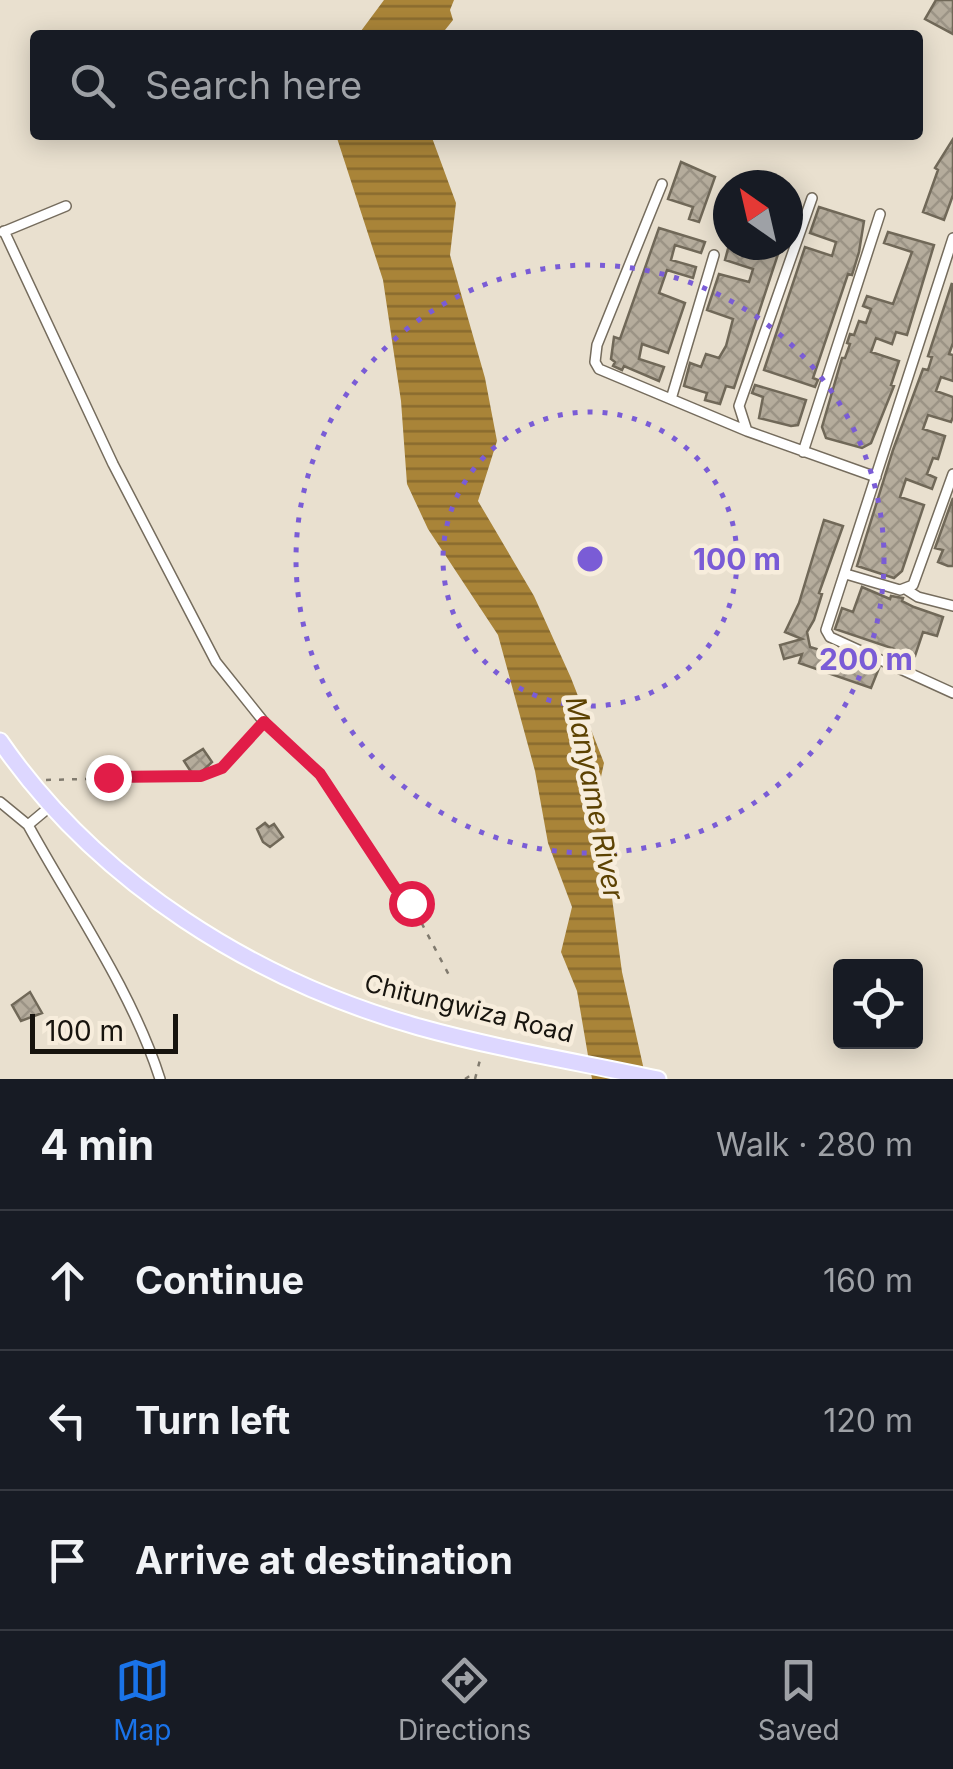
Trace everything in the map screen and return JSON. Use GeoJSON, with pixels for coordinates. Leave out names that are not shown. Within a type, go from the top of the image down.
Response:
{"type":"FeatureCollection","features":[{"type":"Feature","properties":{"kind":"main road","name":"Chitungwiza Road"},"geometry":{"type":"LineString","coordinates":[[0,741],[83,839],[180,917],[281,975],[352,1005],[486,1044],[658,1079]]}},
{"type":"Feature","properties":{"kind":"street"},"geometry":{"type":"LineString","coordinates":[[662,184],[597,345],[599,369],[746,431],[876,477]]}},
{"type":"Feature","properties":{"kind":"street"},"geometry":{"type":"LineString","coordinates":[[746,431],[739,406],[812,198]]}},
{"type":"Feature","properties":{"kind":"street"},"geometry":{"type":"LineString","coordinates":[[66,206],[2,232],[106,449],[216,662],[264,722]]}},
{"type":"Feature","properties":{"kind":"street"},"geometry":{"type":"LineString","coordinates":[[803,452],[880,214]]}},
{"type":"Feature","properties":{"kind":"street"},"geometry":{"type":"LineString","coordinates":[[953,238],[846,574],[827,622],[830,637],[953,692]]}},
{"type":"Feature","properties":{"kind":"street"},"geometry":{"type":"LineString","coordinates":[[671,398],[713,257]]}},
{"type":"Feature","properties":{"kind":"street"},"geometry":{"type":"LineString","coordinates":[[908,590],[918,577],[953,474]]}},
{"type":"Feature","properties":{"kind":"street"},"geometry":{"type":"LineString","coordinates":[[846,574],[953,606]]}},
{"type":"Feature","properties":{"kind":"street"},"geometry":{"type":"LineString","coordinates":[[0,802],[28,825],[114,976],[160,1079]]}},
{"type":"Feature","properties":{"kind":"street"},"geometry":{"type":"LineString","coordinates":[[28,825],[52,805]]}},
{"type":"Feature","properties":{"kind":"path"},"geometry":{"type":"LineString","coordinates":[[31,782],[77,777],[201,776],[222,768],[264,722],[320,774],[395,888],[411,903],[450,977]]}},
{"type":"Feature","properties":{"kind":"path"},"geometry":{"type":"LineString","coordinates":[[475,1079],[486,1044]]}},
{"type":"Feature","properties":{"kind":"path"},"geometry":{"type":"LineString","coordinates":[[465,1079],[476,1072]]}},
{"type":"Feature","properties":{"kind":"water"},"geometry":{"type":"Polygon","coordinates":[[[384,0],[454,0],[450,10],[453,20],[445,30],[362,30],[384,0]]]}},
{"type":"Feature","properties":{"kind":"water","name":"Manyame River"},"geometry":{"type":"Polygon","coordinates":[[[338,140],[433,140],[456,203],[450,255],[485,378],[497,441],[478,501],[534,596],[604,763],[596,800],[614,858],[612,898],[622,972],[646,1079],[592,1079],[577,991],[561,952],[572,907],[548,843],[535,771],[498,635],[428,529],[407,484],[401,401],[383,280],[338,140]]]}},
{"type":"Feature","properties":{"kind":"building"},"geometry":{"type":"Polygon","coordinates":[[[936,0],[953,0],[953,34],[925,19],[936,0]]]}},
{"type":"Feature","properties":{"kind":"building"},"geometry":{"type":"Polygon","coordinates":[[[953,139],[953,195],[944,220],[923,212],[938,170],[935,168],[953,139]]]}},
{"type":"Feature","properties":{"kind":"building"},"geometry":{"type":"Polygon","coordinates":[[[681,162],[713,176],[699,222],[689,219],[693,207],[668,199],[681,162]]]}},
{"type":"Feature","properties":{"kind":"building"},"geometry":{"type":"Polygon","coordinates":[[[819,207],[864,221],[852,275],[848,274],[813,378],[818,380],[815,387],[764,370],[805,247],[832,256],[836,242],[810,233],[819,207]]]}},
{"type":"Feature","properties":{"kind":"building"},"geometry":{"type":"Polygon","coordinates":[[[659,228],[705,242],[701,253],[675,245],[671,260],[696,267],[693,278],[667,270],[659,293],[685,303],[668,353],[642,344],[639,359],[664,367],[659,381],[624,366],[622,370],[613,366],[615,362],[611,359],[614,337],[620,339],[659,228]]]}},
{"type":"Feature","properties":{"kind":"building"},"geometry":{"type":"Polygon","coordinates":[[[888,232],[934,245],[907,335],[896,332],[892,344],[876,338],[871,352],[899,361],[891,385],[894,386],[871,443],[862,448],[826,438],[822,427],[850,334],[854,335],[859,321],[866,323],[871,309],[863,306],[867,296],[893,304],[912,252],[884,243],[888,232]]]}},
{"type":"Feature","properties":{"kind":"building"},"geometry":{"type":"Polygon","coordinates":[[[725,260],[776,260],[734,388],[726,386],[720,404],[705,400],[707,393],[684,386],[690,363],[701,367],[706,354],[719,358],[726,346],[733,319],[707,310],[719,274],[749,282],[753,269],[725,260]]]}},
{"type":"Feature","properties":{"kind":"building"},"geometry":{"type":"Polygon","coordinates":[[[952,283],[953,343],[949,354],[953,355],[953,381],[941,377],[936,391],[953,397],[953,417],[951,422],[928,415],[923,429],[945,436],[938,459],[933,458],[927,474],[936,478],[932,489],[906,479],[900,497],[924,505],[902,571],[894,578],[857,566],[893,450],[923,369],[928,370],[932,357],[928,356],[952,283]]]}},
{"type":"Feature","properties":{"kind":"building"},"geometry":{"type":"Polygon","coordinates":[[[755,385],[806,400],[798,425],[759,418],[763,397],[752,393],[755,385]]]}},
{"type":"Feature","properties":{"kind":"building"},"geometry":{"type":"Polygon","coordinates":[[[953,498],[953,566],[948,566],[938,562],[943,550],[935,548],[953,498]]]}},
{"type":"Feature","properties":{"kind":"building"},"geometry":{"type":"Polygon","coordinates":[[[824,520],[843,526],[807,632],[810,647],[879,668],[871,688],[799,663],[802,654],[784,659],[780,645],[802,639],[785,632],[799,603],[824,520]]]}},
{"type":"Feature","properties":{"kind":"building"},"geometry":{"type":"Polygon","coordinates":[[[862,587],[890,599],[903,598],[914,607],[943,617],[937,636],[923,632],[915,656],[835,629],[842,608],[853,612],[862,587]]]}},
{"type":"Feature","properties":{"kind":"building"},"geometry":{"type":"Polygon","coordinates":[[[203,749],[212,762],[195,778],[184,761],[203,749]]]}},
{"type":"Feature","properties":{"kind":"building"},"geometry":{"type":"Polygon","coordinates":[[[265,823],[269,827],[274,824],[283,837],[270,847],[257,829],[265,823]]]}},
{"type":"Feature","properties":{"kind":"building"},"geometry":{"type":"Polygon","coordinates":[[[30,992],[42,1013],[21,1021],[12,1005],[30,992]]]}},
{"type":"Feature","properties":{"kind":"route"},"geometry":{"type":"LineString","coordinates":[[108,777],[201,776],[222,768],[264,722],[320,774],[395,888],[411,903]]}}]}
